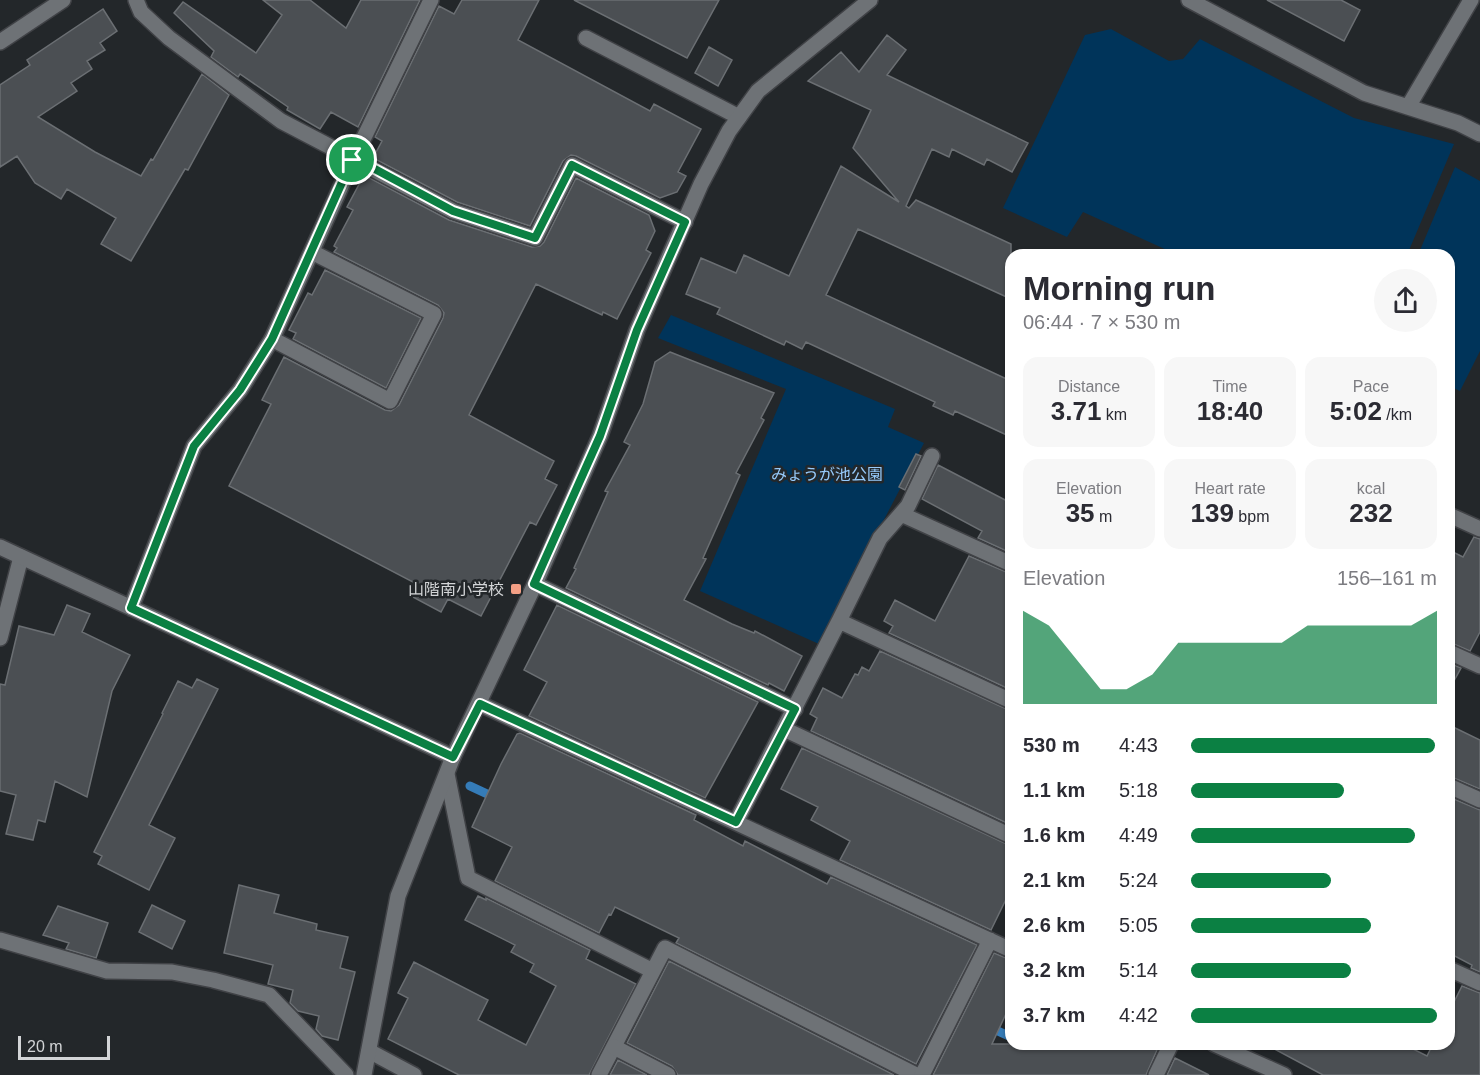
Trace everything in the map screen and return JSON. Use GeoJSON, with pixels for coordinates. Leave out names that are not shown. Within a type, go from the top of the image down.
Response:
{"type":"FeatureCollection","features":[{"type":"Feature","properties":{"kind":"street"},"geometry":{"type":"LineString","coordinates":[[0,42],[63,0]]}},
{"type":"Feature","properties":{"kind":"street"},"geometry":{"type":"LineString","coordinates":[[136,0],[141,12],[169,38],[281,121],[453,211],[535,238],[572,165],[685,222]]}},
{"type":"Feature","properties":{"kind":"street"},"geometry":{"type":"LineString","coordinates":[[131,608],[194,446],[240,390],[272,339],[352,160],[431,0]]}},
{"type":"Feature","properties":{"kind":"street"},"geometry":{"type":"LineString","coordinates":[[364,1075],[399,896],[453,757],[480,704],[600,436],[637,330],[701,184],[729,131],[758,91],[870,0]]}},
{"type":"Feature","properties":{"kind":"street"},"geometry":{"type":"LineString","coordinates":[[1189,0],[1364,93],[1458,123],[1480,134]]}},
{"type":"Feature","properties":{"kind":"street"},"geometry":{"type":"LineString","coordinates":[[1408,107],[1471,0]]}},
{"type":"Feature","properties":{"kind":"street"},"geometry":{"type":"LineString","coordinates":[[586,38],[739,117]]}},
{"type":"Feature","properties":{"kind":"street"},"geometry":{"type":"LineString","coordinates":[[272,339],[390,401],[434,314],[312,252]]}},
{"type":"Feature","properties":{"kind":"street"},"geometry":{"type":"LineString","coordinates":[[736,822],[880,538],[908,506],[932,456]]}},
{"type":"Feature","properties":{"kind":"street"},"geometry":{"type":"LineString","coordinates":[[901,514],[1005,561]]}},
{"type":"Feature","properties":{"kind":"street"},"geometry":{"type":"LineString","coordinates":[[1455,518],[1480,529]]}},
{"type":"Feature","properties":{"kind":"street"},"geometry":{"type":"LineString","coordinates":[[0,547],[453,757]]}},
{"type":"Feature","properties":{"kind":"street"},"geometry":{"type":"LineString","coordinates":[[0,638],[21,557]]}},
{"type":"Feature","properties":{"kind":"street"},"geometry":{"type":"LineString","coordinates":[[534,584],[795,709]]}},
{"type":"Feature","properties":{"kind":"street"},"geometry":{"type":"LineString","coordinates":[[839,621],[1005,698]]}},
{"type":"Feature","properties":{"kind":"street"},"geometry":{"type":"LineString","coordinates":[[1455,655],[1480,666]]}},
{"type":"Feature","properties":{"kind":"street"},"geometry":{"type":"LineString","coordinates":[[480,704],[1005,947]]}},
{"type":"Feature","properties":{"kind":"street"},"geometry":{"type":"LineString","coordinates":[[784,729],[1005,833]]}},
{"type":"Feature","properties":{"kind":"street"},"geometry":{"type":"LineString","coordinates":[[447,774],[468,878],[653,971]]}},
{"type":"Feature","properties":{"kind":"street"},"geometry":{"type":"LineString","coordinates":[[1455,789],[1480,800]]}},
{"type":"Feature","properties":{"kind":"street"},"geometry":{"type":"LineString","coordinates":[[0,940],[107,971],[172,972],[269,995],[346,1075]]}},
{"type":"Feature","properties":{"kind":"street"},"geometry":{"type":"LineString","coordinates":[[922,1075],[990,940]]}},
{"type":"Feature","properties":{"kind":"street"},"geometry":{"type":"LineString","coordinates":[[598,1075],[665,948],[916,1075]]}},
{"type":"Feature","properties":{"kind":"street"},"geometry":{"type":"LineString","coordinates":[[1455,972],[1480,983]]}},
{"type":"Feature","properties":{"kind":"street"},"geometry":{"type":"LineString","coordinates":[[614,1047],[668,1075]]}},
{"type":"Feature","properties":{"kind":"street"},"geometry":{"type":"LineString","coordinates":[[1156,1075],[1168,1050]]}},
{"type":"Feature","properties":{"kind":"street"},"geometry":{"type":"LineString","coordinates":[[1228,1050],[1284,1075]]}},
{"type":"Feature","properties":{"kind":"street"},"geometry":{"type":"LineString","coordinates":[[369,1051],[414,1075]]}},
{"type":"Feature","properties":{"kind":"green space"},"geometry":{"type":"Polygon","coordinates":[[[1111,29],[1169,61],[1183,59],[1200,39],[1354,118],[1454,144],[1410,249],[1165,249],[1083,212],[1067,237],[1003,208],[1085,35],[1111,29]]]}},
{"type":"Feature","properties":{"kind":"green space"},"geometry":{"type":"Polygon","coordinates":[[[1455,167],[1480,181],[1480,351],[1460,391],[1455,389],[1455,249],[1421,249],[1455,167]]]}},
{"type":"Feature","properties":{"kind":"green space","name":"みょうが池公園"},"geometry":{"type":"Polygon","coordinates":[[[671,315],[895,409],[888,427],[924,443],[819,644],[700,591],[786,389],[658,338],[671,315]]]}},
{"type":"Feature","properties":{"kind":"building"},"geometry":{"type":"Polygon","coordinates":[[[263,0],[310,0],[346,28],[361,0],[420,0],[358,127],[331,112],[320,129],[287,110],[288,107],[240,74],[238,77],[211,57],[214,51],[174,13],[183,2],[256,53],[282,15],[263,0]]]}},
{"type":"Feature","properties":{"kind":"building"},"geometry":{"type":"Polygon","coordinates":[[[462,0],[539,0],[518,40],[650,111],[654,104],[701,129],[678,172],[686,176],[677,192],[660,198],[571,155],[563,161],[530,226],[457,202],[373,158],[382,141],[375,137],[439,6],[454,14],[462,0]]]}},
{"type":"Feature","properties":{"kind":"building"},"geometry":{"type":"Polygon","coordinates":[[[574,0],[719,0],[687,58],[574,0]]]}},
{"type":"Feature","properties":{"kind":"building"},"geometry":{"type":"Polygon","coordinates":[[[1267,0],[1341,0],[1360,10],[1344,41],[1267,0]]]}},
{"type":"Feature","properties":{"kind":"building"},"geometry":{"type":"Polygon","coordinates":[[[103,9],[117,31],[100,43],[105,50],[87,61],[92,69],[71,83],[77,91],[38,117],[95,152],[141,176],[151,159],[153,160],[202,74],[229,95],[188,170],[185,169],[131,261],[101,244],[116,218],[67,189],[61,199],[35,183],[17,156],[0,167],[0,85],[30,65],[27,60],[103,9]]]}},
{"type":"Feature","properties":{"kind":"building"},"geometry":{"type":"Polygon","coordinates":[[[887,35],[906,50],[887,75],[1028,143],[1012,172],[987,159],[984,165],[952,149],[949,157],[932,149],[906,206],[909,208],[916,200],[1011,244],[1011,249],[1005,249],[1005,296],[858,229],[826,295],[1005,378],[1005,434],[955,411],[953,415],[933,406],[935,402],[806,342],[802,349],[786,341],[784,345],[717,314],[720,308],[686,294],[701,258],[736,273],[744,255],[789,276],[841,166],[899,202],[853,148],[871,110],[808,81],[841,52],[859,72],[887,35]]]}},
{"type":"Feature","properties":{"kind":"building"},"geometry":{"type":"Polygon","coordinates":[[[709,47],[732,60],[718,86],[695,73],[709,47]]]}},
{"type":"Feature","properties":{"kind":"building"},"geometry":{"type":"Polygon","coordinates":[[[364,175],[449,220],[532,247],[540,246],[544,242],[576,178],[649,215],[655,231],[646,250],[651,253],[617,319],[603,312],[602,315],[536,284],[469,415],[554,461],[545,479],[557,485],[536,525],[530,522],[481,616],[448,599],[441,612],[409,595],[415,583],[229,486],[271,404],[262,400],[284,357],[385,410],[391,411],[399,405],[443,318],[444,313],[438,305],[334,252],[337,248],[334,246],[353,210],[347,207],[364,175]]]}},
{"type":"Feature","properties":{"kind":"building"},"geometry":{"type":"Polygon","coordinates":[[[325,270],[421,318],[386,388],[293,339],[296,333],[289,330],[308,293],[312,295],[325,270]]]}},
{"type":"Feature","properties":{"kind":"building"},"geometry":{"type":"Polygon","coordinates":[[[670,352],[774,393],[761,418],[764,420],[736,473],[740,475],[703,558],[706,559],[684,600],[732,624],[754,633],[755,631],[802,656],[784,691],[566,588],[608,492],[605,491],[630,445],[624,442],[643,404],[655,362],[670,352]]]}},
{"type":"Feature","properties":{"kind":"building"},"geometry":{"type":"Polygon","coordinates":[[[916,454],[921,456],[905,490],[899,487],[916,454]]]}},
{"type":"Feature","properties":{"kind":"building"},"geometry":{"type":"Polygon","coordinates":[[[938,465],[1005,500],[1005,550],[978,538],[982,531],[922,499],[938,465]]]}},
{"type":"Feature","properties":{"kind":"building"},"geometry":{"type":"Polygon","coordinates":[[[1474,537],[1480,539],[1480,632],[1470,651],[1455,645],[1455,553],[1463,557],[1474,537]]]}},
{"type":"Feature","properties":{"kind":"building"},"geometry":{"type":"Polygon","coordinates":[[[969,556],[1005,571],[1005,687],[889,633],[893,626],[884,621],[895,600],[935,621],[969,556]]]}},
{"type":"Feature","properties":{"kind":"building"},"geometry":{"type":"Polygon","coordinates":[[[67,605],[90,614],[82,632],[130,655],[112,691],[87,797],[55,781],[45,822],[38,820],[33,840],[6,834],[16,795],[0,791],[0,684],[5,685],[19,626],[54,635],[67,605]]]}},
{"type":"Feature","properties":{"kind":"building"},"geometry":{"type":"Polygon","coordinates":[[[557,605],[758,702],[705,798],[529,716],[547,682],[524,670],[557,605]]]}},
{"type":"Feature","properties":{"kind":"building"},"geometry":{"type":"Polygon","coordinates":[[[880,651],[1005,708],[1005,822],[811,731],[817,718],[810,714],[823,688],[842,698],[855,674],[858,675],[862,667],[869,671],[880,651]]]}},
{"type":"Feature","properties":{"kind":"building"},"geometry":{"type":"Polygon","coordinates":[[[1455,666],[1461,668],[1455,679],[1455,666]]]}},
{"type":"Feature","properties":{"kind":"building"},"geometry":{"type":"Polygon","coordinates":[[[197,679],[218,689],[149,825],[175,838],[149,890],[98,864],[102,856],[94,852],[178,681],[192,688],[197,679]]]}},
{"type":"Feature","properties":{"kind":"building"},"geometry":{"type":"Polygon","coordinates":[[[1455,728],[1480,740],[1480,789],[1455,779],[1455,728]]]}},
{"type":"Feature","properties":{"kind":"building"},"geometry":{"type":"Polygon","coordinates":[[[520,733],[696,815],[694,820],[743,846],[745,841],[827,884],[831,877],[977,945],[916,1064],[676,943],[679,938],[615,907],[599,933],[495,881],[512,847],[472,827],[501,764],[517,734],[520,733]]]}},
{"type":"Feature","properties":{"kind":"building"},"geometry":{"type":"Polygon","coordinates":[[[802,748],[1005,843],[1005,901],[991,930],[840,860],[850,841],[811,820],[818,807],[781,789],[802,748]]]}},
{"type":"Feature","properties":{"kind":"building"},"geometry":{"type":"Polygon","coordinates":[[[1455,800],[1480,810],[1480,972],[1471,968],[1472,965],[1455,956],[1455,800]]]}},
{"type":"Feature","properties":{"kind":"building"},"geometry":{"type":"Polygon","coordinates":[[[239,885],[279,895],[274,913],[317,924],[316,930],[348,937],[340,968],[355,972],[338,1040],[322,1036],[316,1029],[319,1016],[298,1011],[290,1003],[293,990],[268,984],[273,965],[224,953],[239,885]]]}},
{"type":"Feature","properties":{"kind":"building"},"geometry":{"type":"Polygon","coordinates":[[[478,896],[590,950],[586,959],[636,984],[589,1075],[459,1075],[388,1039],[408,998],[398,993],[414,962],[488,1000],[478,1020],[526,1045],[556,986],[530,972],[534,964],[511,952],[515,945],[465,920],[478,896]]]}},
{"type":"Feature","properties":{"kind":"building"},"geometry":{"type":"Polygon","coordinates":[[[152,905],[185,921],[172,949],[139,932],[152,905]]]}},
{"type":"Feature","properties":{"kind":"building"},"geometry":{"type":"Polygon","coordinates":[[[58,906],[108,923],[96,958],[66,949],[69,943],[43,935],[58,906]]]}},
{"type":"Feature","properties":{"kind":"building"},"geometry":{"type":"Polygon","coordinates":[[[994,953],[1005,958],[1005,1016],[992,1044],[1005,1044],[1005,1050],[1157,1050],[1146,1075],[933,1075],[994,953]]]}},
{"type":"Feature","properties":{"kind":"building"},"geometry":{"type":"Polygon","coordinates":[[[669,961],[894,1075],[678,1075],[672,1066],[627,1043],[669,961]]]}},
{"type":"Feature","properties":{"kind":"building"},"geometry":{"type":"Polygon","coordinates":[[[1462,986],[1480,993],[1480,1075],[1323,1075],[1276,1050],[1415,1050],[1427,1056],[1430,1050],[1455,1050],[1455,1000],[1462,986]]]}},
{"type":"Feature","properties":{"kind":"building"},"geometry":{"type":"Polygon","coordinates":[[[1175,1058],[1209,1075],[1167,1075],[1175,1058]]]}},
{"type":"Feature","properties":{"kind":"building"},"geometry":{"type":"Polygon","coordinates":[[[618,1060],[647,1075],[610,1075],[618,1060]]]}},
{"type":"Feature","properties":{"kind":"waterway"},"geometry":{"type":"LineString","coordinates":[[470,786],[498,799]]}},
{"type":"Feature","properties":{"kind":"waterway"},"geometry":{"type":"LineString","coordinates":[[989,1027],[1005,1034]]}},
{"type":"Feature","properties":{"kind":"place","name":"山階南小学校"},"geometry":{"type":"Point","coordinates":[516,589]}},
{"type":"Feature","properties":{"kind":"route"},"geometry":{"type":"LineString","coordinates":[[352,160],[373,168],[453,211],[535,238],[572,165],[685,222],[637,330],[600,436],[534,584],[795,709],[736,822],[480,704],[453,757],[131,608],[194,446],[240,390],[272,339],[352,160]]}}]}
